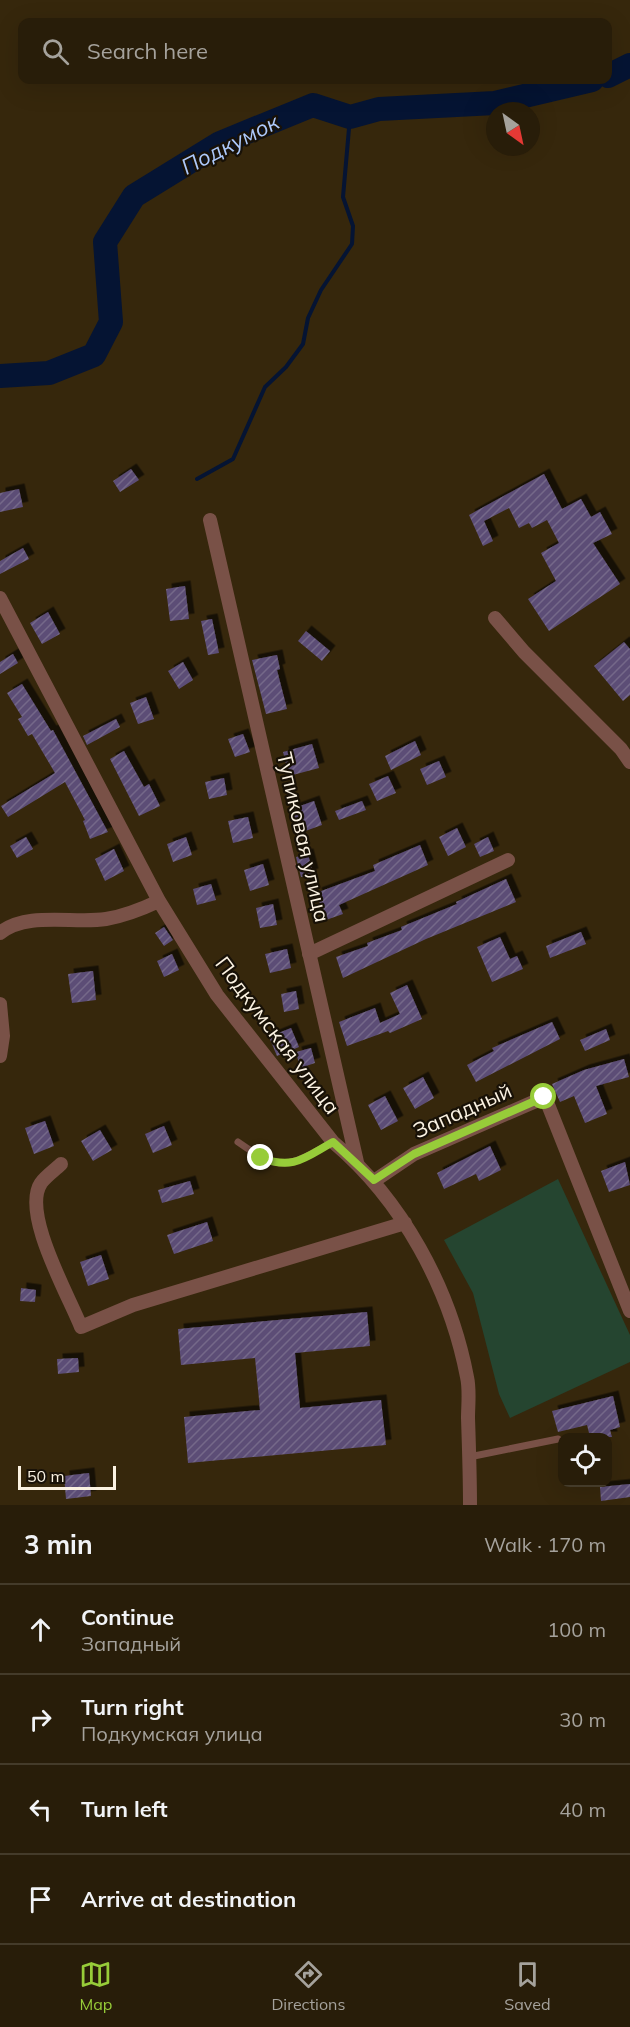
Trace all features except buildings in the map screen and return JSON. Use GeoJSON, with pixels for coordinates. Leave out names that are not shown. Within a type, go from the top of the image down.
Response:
{"type":"FeatureCollection","features":[{"type":"Feature","properties":{"kind":"street","name":"Тупиковая улица"},"geometry":{"type":"LineString","coordinates":[[210,520],[357,1162]]}},
{"type":"Feature","properties":{"kind":"street","name":"Подкумская улица"},"geometry":{"type":"LineString","coordinates":[[0,598],[159,901],[217,995],[333,1142],[374,1180],[405,1223],[430,1270],[449,1314],[467,1378],[470,1505]]}},
{"type":"Feature","properties":{"kind":"street"},"geometry":{"type":"LineString","coordinates":[[495,618],[524,652],[621,750],[630,762]]}},
{"type":"Feature","properties":{"kind":"street"},"geometry":{"type":"LineString","coordinates":[[309,954],[508,860]]}},
{"type":"Feature","properties":{"kind":"street"},"geometry":{"type":"LineString","coordinates":[[0,933],[7,927],[31,922],[104,920],[130,914],[159,901]]}},
{"type":"Feature","properties":{"kind":"street"},"geometry":{"type":"LineString","coordinates":[[0,1004],[3,1036],[0,1056]]}},
{"type":"Feature","properties":{"kind":"street","name":"Западный"},"geometry":{"type":"LineString","coordinates":[[374,1180],[414,1154],[544,1097],[630,1311]]}},
{"type":"Feature","properties":{"kind":"street"},"geometry":{"type":"LineString","coordinates":[[61,1164],[40,1184],[36,1203],[40,1230],[81,1327],[133,1305],[405,1223]]}},
{"type":"Feature","properties":{"kind":"lane"},"geometry":{"type":"LineString","coordinates":[[238,1142],[261,1158],[280,1165],[297,1161],[333,1142]]}},
{"type":"Feature","properties":{"kind":"lane"},"geometry":{"type":"LineString","coordinates":[[469,1457],[558,1439]]}},
{"type":"Feature","properties":{"kind":"green space"},"geometry":{"type":"Polygon","coordinates":[[[558,1179],[630,1335],[630,1362],[510,1418],[499,1394],[473,1293],[444,1240],[558,1179]]]}},
{"type":"Feature","properties":{"kind":"waterway","name":"Подкумок"},"geometry":{"type":"LineString","coordinates":[[612,74],[630,65]]}},
{"type":"Feature","properties":{"kind":"waterway","name":"Подкумок"},"geometry":{"type":"LineString","coordinates":[[0,376],[49,373],[94,355],[111,322],[105,242],[134,196],[220,143],[313,105],[350,117],[379,109],[495,103],[575,84]]}},
{"type":"Feature","properties":{"kind":"waterway"},"geometry":{"type":"LineString","coordinates":[[197,479],[233,459],[265,387],[286,367],[303,344],[308,318],[321,290],[352,244],[353,226],[343,197],[350,117]]}},
{"type":"Feature","properties":{"kind":"route"},"geometry":{"type":"LineString","coordinates":[[261,1158],[280,1165],[297,1161],[333,1142],[374,1180],[414,1154],[544,1097]]}}]}
